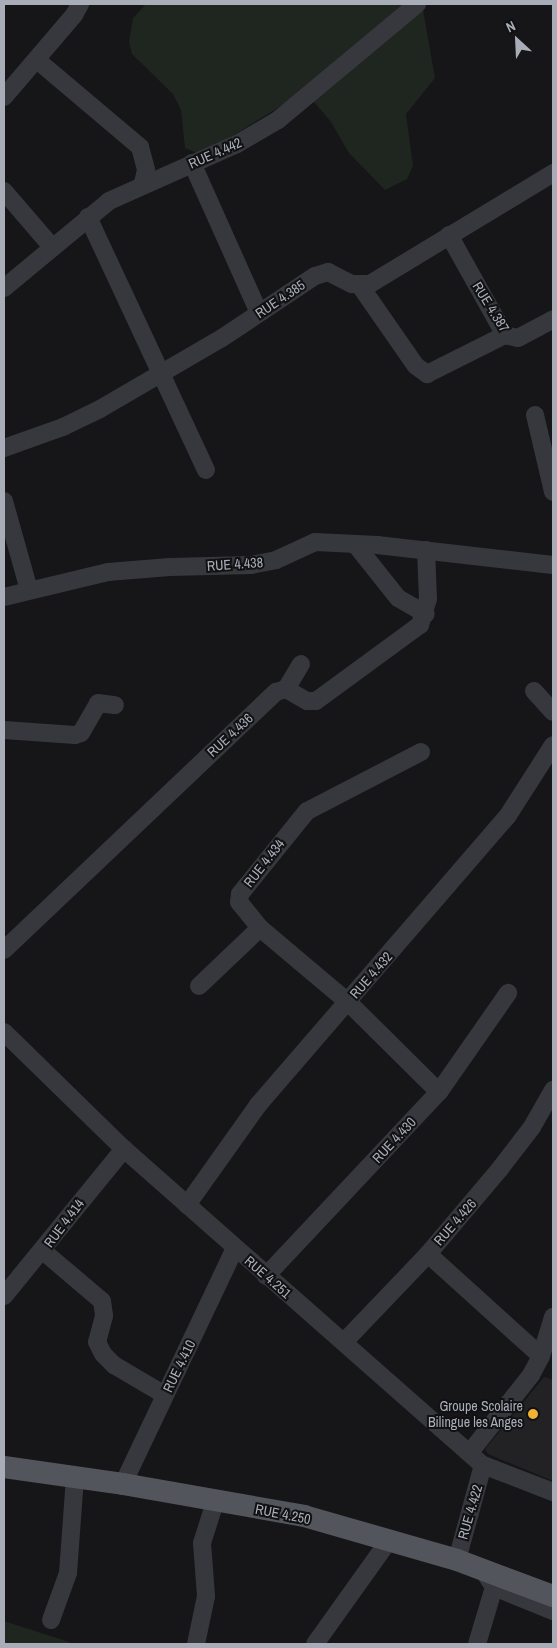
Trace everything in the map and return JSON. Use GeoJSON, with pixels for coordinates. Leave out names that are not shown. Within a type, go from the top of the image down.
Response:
{"type":"FeatureCollection","features":[{"type":"Feature","properties":{"kind":"main road","name":"RUE 4.250"},"geometry":{"type":"LineString","coordinates":[[4,1466],[123,1484],[215,1502],[304,1516],[390,1539],[457,1560],[489,1579],[553,1596]]}},
{"type":"Feature","properties":{"kind":"street"},"geometry":{"type":"LineString","coordinates":[[4,97],[37,60],[80,4]]}},
{"type":"Feature","properties":{"kind":"street","name":"RUE 4.442"},"geometry":{"type":"LineString","coordinates":[[4,288],[109,201],[143,184],[238,144],[278,120],[417,4]]}},
{"type":"Feature","properties":{"kind":"street"},"geometry":{"type":"LineString","coordinates":[[37,60],[140,148],[146,170],[143,184]]}},
{"type":"Feature","properties":{"kind":"street"},"geometry":{"type":"LineString","coordinates":[[192,163],[259,313]]}},
{"type":"Feature","properties":{"kind":"street"},"geometry":{"type":"LineString","coordinates":[[505,334],[427,374],[416,366],[361,287],[553,173]]}},
{"type":"Feature","properties":{"kind":"street"},"geometry":{"type":"LineString","coordinates":[[4,191],[52,247]]}},
{"type":"Feature","properties":{"kind":"street"},"geometry":{"type":"LineString","coordinates":[[88,217],[206,470]]}},
{"type":"Feature","properties":{"kind":"street","name":"RUE 4.387"},"geometry":{"type":"LineString","coordinates":[[449,235],[505,334],[518,338],[553,319]]}},
{"type":"Feature","properties":{"kind":"street","name":"RUE 4.385"},"geometry":{"type":"LineString","coordinates":[[4,448],[64,427],[161,375],[315,276],[328,272],[361,287]]}},
{"type":"Feature","properties":{"kind":"street"},"geometry":{"type":"LineString","coordinates":[[535,415],[553,492]]}},
{"type":"Feature","properties":{"kind":"street"},"geometry":{"type":"LineString","coordinates":[[4,501],[29,590]]}},
{"type":"Feature","properties":{"kind":"street","name":"RUE 4.438"},"geometry":{"type":"LineString","coordinates":[[4,597],[108,572],[170,567],[251,565],[276,560],[315,542],[426,550],[553,566]]}},
{"type":"Feature","properties":{"kind":"street"},"geometry":{"type":"LineString","coordinates":[[355,544],[383,582],[398,598],[426,614]]}},
{"type":"Feature","properties":{"kind":"street"},"geometry":{"type":"LineString","coordinates":[[301,664],[286,689],[307,701],[316,700],[412,632],[426,614],[426,550]]}},
{"type":"Feature","properties":{"kind":"street","name":"RUE 4.436"},"geometry":{"type":"LineString","coordinates":[[4,950],[276,692],[286,689]]}},
{"type":"Feature","properties":{"kind":"street"},"geometry":{"type":"LineString","coordinates":[[534,691],[553,712]]}},
{"type":"Feature","properties":{"kind":"street"},"geometry":{"type":"LineString","coordinates":[[4,730],[75,736],[81,733],[98,703],[115,705]]}},
{"type":"Feature","properties":{"kind":"street","name":"RUE 4.432"},"geometry":{"type":"LineString","coordinates":[[187,1205],[258,1105],[507,817],[553,745]]}},
{"type":"Feature","properties":{"kind":"street","name":"RUE 4.434"},"geometry":{"type":"LineString","coordinates":[[421,752],[307,811],[240,894],[242,908],[260,928],[348,1002],[439,1092]]}},
{"type":"Feature","properties":{"kind":"street"},"geometry":{"type":"LineString","coordinates":[[199,986],[260,928]]}},
{"type":"Feature","properties":{"kind":"street","name":"RUE 4.430"},"geometry":{"type":"LineString","coordinates":[[266,1276],[439,1092],[508,993]]}},
{"type":"Feature","properties":{"kind":"street","name":"RUE 4.251"},"geometry":{"type":"LineString","coordinates":[[4,1032],[124,1149],[266,1276],[470,1451],[483,1465],[553,1492]]}},
{"type":"Feature","properties":{"kind":"street","name":"RUE 4.426"},"geometry":{"type":"LineString","coordinates":[[344,1342],[428,1254],[499,1170],[532,1128],[553,1090]]}},
{"type":"Feature","properties":{"kind":"street","name":"RUE 4.414"},"geometry":{"type":"LineString","coordinates":[[4,1296],[43,1251],[124,1149]]}},
{"type":"Feature","properties":{"kind":"street","name":"RUE 4.410"},"geometry":{"type":"LineString","coordinates":[[123,1484],[235,1248]]}},
{"type":"Feature","properties":{"kind":"street"},"geometry":{"type":"LineString","coordinates":[[43,1251],[102,1301],[104,1316],[97,1342],[104,1354],[114,1365],[165,1395]]}},
{"type":"Feature","properties":{"kind":"street"},"geometry":{"type":"LineString","coordinates":[[428,1254],[541,1356]]}},
{"type":"Feature","properties":{"kind":"street"},"geometry":{"type":"LineString","coordinates":[[470,1451],[531,1375],[541,1356],[553,1317]]}},
{"type":"Feature","properties":{"kind":"street","name":"RUE 4.422"},"geometry":{"type":"LineString","coordinates":[[457,1560],[483,1465]]}},
{"type":"Feature","properties":{"kind":"street"},"geometry":{"type":"LineString","coordinates":[[51,1620],[68,1573],[75,1478]]}},
{"type":"Feature","properties":{"kind":"street"},"geometry":{"type":"LineString","coordinates":[[196,1644],[206,1596],[202,1543],[215,1502]]}},
{"type":"Feature","properties":{"kind":"street"},"geometry":{"type":"LineString","coordinates":[[315,1644],[390,1539]]}},
{"type":"Feature","properties":{"kind":"street"},"geometry":{"type":"LineString","coordinates":[[478,1644],[489,1579],[553,1612]]}},
{"type":"Feature","properties":{"kind":"shaded area"},"geometry":{"type":"Polygon","coordinates":[[[146,4],[422,4],[435,78],[406,114],[413,166],[407,179],[385,190],[349,153],[331,122],[315,103],[295,97],[221,143],[197,153],[185,148],[181,110],[173,94],[132,54],[129,42],[133,18],[146,4]]]}},
{"type":"Feature","properties":{"kind":"shaded area","name":"Groupe Scolaire Bilingue les Anges"},"geometry":{"type":"Polygon","coordinates":[[[544,1377],[553,1380],[553,1481],[488,1454],[485,1449],[544,1377]]]}},
{"type":"Feature","properties":{"kind":"shaded area"},"geometry":{"type":"Polygon","coordinates":[[[4,1621],[66,1641],[72,1644],[4,1644],[4,1621]]]}},
{"type":"Feature","properties":{"kind":"place","name":"Groupe Scolaire Bilingue les Anges"},"geometry":{"type":"Point","coordinates":[533,1414]}}]}
